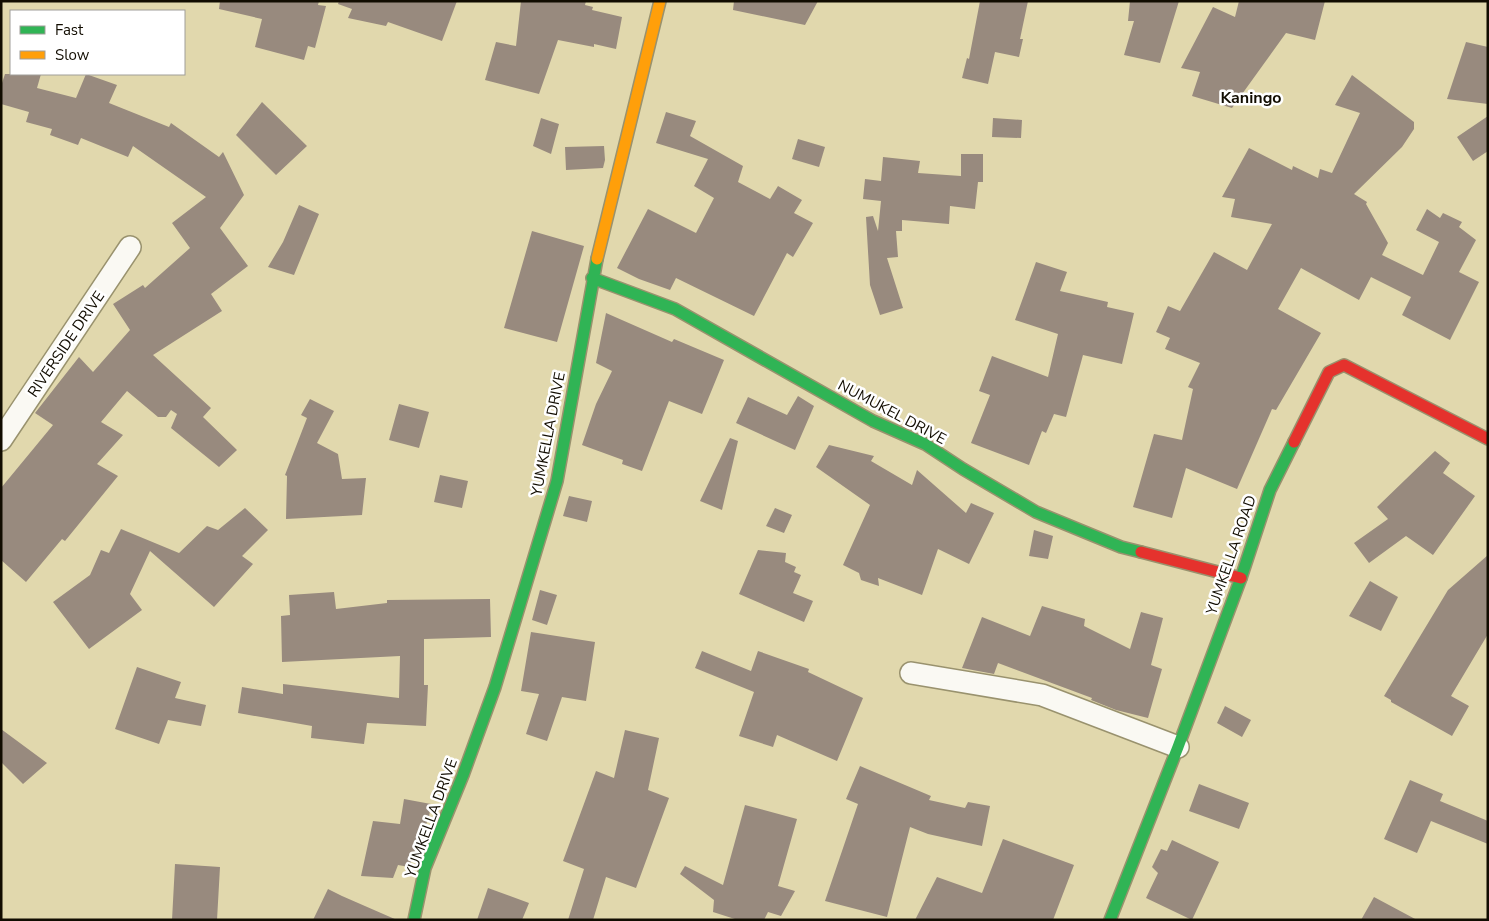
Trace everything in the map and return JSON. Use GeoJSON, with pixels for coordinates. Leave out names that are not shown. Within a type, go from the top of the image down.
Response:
{"type":"FeatureCollection","features":[{"type":"Feature","properties":{"kind":"street","name":"YUMKELLA DRIVE"},"geometry":{"type":"LineString","coordinates":[[414,920],[425,868],[463,776],[495,687],[557,481],[592,278],[660,1]]}},
{"type":"Feature","properties":{"kind":"street","name":"RIVERSIDE DRIVE"},"geometry":{"type":"LineString","coordinates":[[1,440],[130,247]]}},
{"type":"Feature","properties":{"kind":"street","name":"NUMUKEL DRIVE"},"geometry":{"type":"LineString","coordinates":[[592,278],[676,309],[872,421],[925,444],[1036,512],[1121,547],[1241,578]]}},
{"type":"Feature","properties":{"kind":"street","name":"YUMKELLA ROAD"},"geometry":{"type":"LineString","coordinates":[[1110,920],[1178,747],[1241,578],[1270,490],[1329,372],[1344,365],[1488,439]]}},
{"type":"Feature","properties":{"kind":"street"},"geometry":{"type":"LineString","coordinates":[[911,673],[1042,695],[1178,747]]}},
{"type":"Feature","properties":{"kind":"building"},"geometry":{"type":"Polygon","coordinates":[[[220,1],[319,1],[318,5],[326,6],[315,48],[308,46],[304,60],[255,47],[262,19],[219,9],[220,1]]]}},
{"type":"Feature","properties":{"kind":"building"},"geometry":{"type":"Polygon","coordinates":[[[339,1],[457,1],[442,41],[388,22],[386,26],[348,18],[352,9],[338,4],[339,1]]]}},
{"type":"Feature","properties":{"kind":"building"},"geometry":{"type":"Polygon","coordinates":[[[521,1],[586,1],[585,5],[593,7],[592,10],[622,17],[616,49],[594,44],[594,47],[558,40],[539,94],[485,80],[496,42],[516,46],[521,1]]]}},
{"type":"Feature","properties":{"kind":"building"},"geometry":{"type":"Polygon","coordinates":[[[734,1],[818,1],[805,25],[733,10],[734,1]]]}},
{"type":"Feature","properties":{"kind":"building"},"geometry":{"type":"Polygon","coordinates":[[[980,1],[1028,1],[1020,39],[1023,39],[1019,57],[995,52],[988,84],[962,78],[967,58],[969,59],[980,1]]]}},
{"type":"Feature","properties":{"kind":"building"},"geometry":{"type":"Polygon","coordinates":[[[1130,1],[1179,1],[1160,63],[1124,55],[1134,21],[1128,21],[1130,1]]]}},
{"type":"Feature","properties":{"kind":"building"},"geometry":{"type":"Polygon","coordinates":[[[1239,1],[1325,1],[1315,40],[1286,33],[1232,108],[1192,96],[1200,72],[1181,68],[1213,7],[1235,17],[1239,1]]]}},
{"type":"Feature","properties":{"kind":"building"},"geometry":{"type":"Polygon","coordinates":[[[1466,42],[1488,47],[1488,104],[1447,99],[1466,42]]]}},
{"type":"Feature","properties":{"kind":"building"},"geometry":{"type":"Polygon","coordinates":[[[5,74],[41,75],[37,88],[76,98],[86,75],[89,75],[117,85],[109,103],[169,127],[171,123],[219,157],[223,152],[244,195],[220,228],[248,266],[211,294],[222,311],[153,355],[211,408],[203,417],[237,450],[219,467],[171,428],[177,414],[171,410],[166,417],[158,417],[127,391],[101,422],[123,435],[97,464],[118,476],[65,541],[62,539],[26,582],[1,560],[1,488],[53,425],[35,413],[79,357],[93,372],[130,330],[113,304],[143,285],[145,288],[190,248],[172,223],[206,197],[133,146],[128,157],[81,138],[78,145],[50,135],[52,129],[26,122],[29,112],[1,104],[1,86],[5,74]]]}},
{"type":"Feature","properties":{"kind":"building"},"geometry":{"type":"Polygon","coordinates":[[[1352,75],[1414,122],[1414,129],[1402,147],[1354,194],[1367,202],[1366,204],[1388,243],[1382,255],[1423,275],[1439,242],[1416,230],[1427,209],[1440,218],[1443,213],[1462,222],[1459,227],[1476,240],[1459,272],[1479,282],[1450,340],[1402,315],[1411,297],[1371,277],[1359,300],[1301,268],[1278,309],[1321,333],[1276,410],[1272,409],[1237,489],[1186,468],[1172,518],[1133,507],[1154,434],[1182,440],[1193,389],[1188,387],[1200,363],[1165,349],[1170,338],[1156,332],[1168,306],[1180,311],[1214,252],[1247,270],[1272,224],[1231,217],[1235,199],[1222,197],[1249,148],[1292,170],[1293,166],[1318,178],[1320,169],[1332,173],[1360,113],[1335,105],[1352,75]]]}},
{"type":"Feature","properties":{"kind":"building"},"geometry":{"type":"Polygon","coordinates":[[[262,102],[307,146],[276,175],[236,135],[262,102]]]}},
{"type":"Feature","properties":{"kind":"building"},"geometry":{"type":"Polygon","coordinates":[[[666,112],[696,121],[690,136],[743,166],[738,182],[770,199],[778,186],[802,200],[794,213],[813,223],[793,257],[787,253],[754,316],[676,278],[670,290],[639,279],[617,268],[648,209],[696,233],[714,198],[694,186],[708,159],[656,143],[666,112]]]}},
{"type":"Feature","properties":{"kind":"building"},"geometry":{"type":"Polygon","coordinates":[[[1488,116],[1488,151],[1473,161],[1457,137],[1488,116]]]}},
{"type":"Feature","properties":{"kind":"building"},"geometry":{"type":"Polygon","coordinates":[[[541,118],[559,124],[551,154],[533,146],[541,118]]]}},
{"type":"Feature","properties":{"kind":"building"},"geometry":{"type":"Polygon","coordinates":[[[993,118],[1022,120],[1021,138],[992,137],[993,118]]]}},
{"type":"Feature","properties":{"kind":"building"},"geometry":{"type":"Polygon","coordinates":[[[798,139],[825,147],[819,167],[792,159],[798,139]]]}},
{"type":"Feature","properties":{"kind":"building"},"geometry":{"type":"Polygon","coordinates":[[[604,146],[605,160],[603,168],[566,170],[565,147],[604,146]]]}},
{"type":"Feature","properties":{"kind":"building"},"geometry":{"type":"Polygon","coordinates":[[[961,154],[983,154],[983,182],[978,182],[975,209],[950,206],[949,224],[902,220],[902,231],[896,231],[898,257],[887,258],[903,308],[880,315],[870,285],[866,217],[873,216],[878,231],[881,201],[863,199],[865,179],[881,181],[883,157],[920,161],[918,173],[961,176],[961,154]]]}},
{"type":"Feature","properties":{"kind":"building"},"geometry":{"type":"Polygon","coordinates":[[[299,205],[319,214],[294,275],[268,267],[283,242],[299,205]]]}},
{"type":"Feature","properties":{"kind":"building"},"geometry":{"type":"Polygon","coordinates":[[[532,231],[584,246],[557,342],[504,328],[532,231]]]}},
{"type":"Feature","properties":{"kind":"building"},"geometry":{"type":"Polygon","coordinates":[[[1036,262],[1067,272],[1060,291],[1108,302],[1107,307],[1134,313],[1122,364],[1083,355],[1066,417],[1054,414],[1046,433],[1042,431],[1029,465],[971,443],[990,395],[979,391],[992,356],[1048,377],[1058,334],[1015,320],[1036,262]]]}},
{"type":"Feature","properties":{"kind":"building"},"geometry":{"type":"Polygon","coordinates":[[[606,313],[672,342],[674,339],[724,360],[702,414],[669,401],[642,471],[622,464],[623,460],[582,445],[596,404],[612,371],[596,363],[606,313]]]}},
{"type":"Feature","properties":{"kind":"building"},"geometry":{"type":"Polygon","coordinates":[[[798,396],[814,406],[795,450],[736,423],[748,397],[787,415],[798,396]]]}},
{"type":"Feature","properties":{"kind":"building"},"geometry":{"type":"Polygon","coordinates":[[[310,399],[334,411],[317,443],[338,454],[342,479],[366,478],[362,515],[286,519],[287,476],[285,475],[307,418],[301,415],[310,399]]]}},
{"type":"Feature","properties":{"kind":"building"},"geometry":{"type":"Polygon","coordinates":[[[399,404],[429,412],[419,448],[389,440],[399,404]]]}},
{"type":"Feature","properties":{"kind":"building"},"geometry":{"type":"Polygon","coordinates":[[[730,438],[738,441],[722,510],[700,501],[730,438]]]}},
{"type":"Feature","properties":{"kind":"building"},"geometry":{"type":"Polygon","coordinates":[[[829,445],[874,456],[871,461],[912,485],[917,470],[966,513],[971,503],[994,513],[969,564],[938,549],[922,595],[878,578],[879,586],[861,580],[859,573],[843,565],[870,505],[816,467],[829,445]]]}},
{"type":"Feature","properties":{"kind":"building"},"geometry":{"type":"Polygon","coordinates":[[[1435,451],[1450,463],[1443,473],[1475,496],[1433,555],[1406,536],[1369,563],[1354,543],[1388,519],[1377,507],[1435,451]]]}},
{"type":"Feature","properties":{"kind":"building"},"geometry":{"type":"Polygon","coordinates":[[[440,475],[468,481],[462,508],[434,502],[440,475]]]}},
{"type":"Feature","properties":{"kind":"building"},"geometry":{"type":"Polygon","coordinates":[[[569,496],[592,501],[587,522],[563,516],[569,496]]]}},
{"type":"Feature","properties":{"kind":"building"},"geometry":{"type":"Polygon","coordinates":[[[245,508],[268,530],[242,556],[253,564],[214,607],[150,551],[130,594],[142,610],[89,649],[53,602],[90,575],[101,550],[109,553],[121,529],[179,553],[207,526],[218,530],[245,508]]]}},
{"type":"Feature","properties":{"kind":"building"},"geometry":{"type":"Polygon","coordinates":[[[775,508],[792,515],[784,533],[766,526],[775,508]]]}},
{"type":"Feature","properties":{"kind":"building"},"geometry":{"type":"Polygon","coordinates":[[[1034,530],[1053,536],[1048,559],[1029,556],[1034,530]]]}},
{"type":"Feature","properties":{"kind":"building"},"geometry":{"type":"Polygon","coordinates":[[[758,550],[786,553],[785,562],[796,567],[794,572],[801,575],[793,593],[813,601],[804,622],[739,594],[758,550]]]}},
{"type":"Feature","properties":{"kind":"building"},"geometry":{"type":"Polygon","coordinates":[[[1488,555],[1488,634],[1451,696],[1469,706],[1452,736],[1391,702],[1391,700],[1384,696],[1448,590],[1488,555]]]}},
{"type":"Feature","properties":{"kind":"building"},"geometry":{"type":"Polygon","coordinates":[[[1370,581],[1398,597],[1381,631],[1349,616],[1370,581]]]}},
{"type":"Feature","properties":{"kind":"building"},"geometry":{"type":"Polygon","coordinates":[[[540,590],[557,595],[547,625],[532,620],[540,590]]]}},
{"type":"Feature","properties":{"kind":"building"},"geometry":{"type":"Polygon","coordinates":[[[334,592],[336,609],[387,603],[387,600],[490,599],[491,637],[424,639],[424,685],[428,685],[426,726],[367,723],[364,744],[311,738],[312,726],[238,713],[242,687],[283,694],[283,684],[399,698],[400,656],[282,662],[281,616],[290,615],[289,595],[334,592]]]}},
{"type":"Feature","properties":{"kind":"building"},"geometry":{"type":"Polygon","coordinates":[[[1042,606],[1085,619],[1084,626],[1130,649],[1141,612],[1163,618],[1151,665],[1162,669],[1148,718],[1116,710],[1091,700],[1092,698],[998,663],[994,674],[962,668],[982,617],[1030,636],[1042,606]]]}},
{"type":"Feature","properties":{"kind":"building"},"geometry":{"type":"Polygon","coordinates":[[[531,632],[595,642],[586,701],[562,697],[547,741],[526,734],[539,694],[521,691],[531,632]]]}},
{"type":"Feature","properties":{"kind":"building"},"geometry":{"type":"Polygon","coordinates":[[[702,651],[751,671],[758,651],[809,669],[808,672],[863,698],[837,761],[777,735],[773,747],[739,736],[754,692],[695,668],[702,651]]]}},
{"type":"Feature","properties":{"kind":"building"},"geometry":{"type":"Polygon","coordinates":[[[137,667],[181,682],[175,698],[206,705],[201,726],[168,720],[159,744],[115,729],[137,667]]]}},
{"type":"Feature","properties":{"kind":"building"},"geometry":{"type":"Polygon","coordinates":[[[1225,706],[1251,720],[1242,737],[1217,723],[1225,706]]]}},
{"type":"Feature","properties":{"kind":"building"},"geometry":{"type":"Polygon","coordinates":[[[1,729],[47,763],[23,784],[1,762],[1,729]]]}},
{"type":"Feature","properties":{"kind":"building"},"geometry":{"type":"Polygon","coordinates":[[[625,730],[659,738],[648,790],[669,798],[636,888],[606,877],[593,920],[568,920],[584,869],[563,861],[596,771],[614,778],[625,730]]]}},
{"type":"Feature","properties":{"kind":"building"},"geometry":{"type":"Polygon","coordinates":[[[860,766],[931,796],[929,800],[965,808],[968,802],[990,806],[982,846],[928,834],[910,827],[887,917],[825,901],[858,804],[846,799],[860,766]]]}},
{"type":"Feature","properties":{"kind":"building"},"geometry":{"type":"Polygon","coordinates":[[[1410,780],[1443,794],[1440,801],[1488,821],[1488,844],[1431,821],[1417,853],[1384,839],[1410,780]]]}},
{"type":"Feature","properties":{"kind":"building"},"geometry":{"type":"Polygon","coordinates":[[[1199,784],[1249,803],[1239,829],[1189,811],[1199,784]]]}},
{"type":"Feature","properties":{"kind":"building"},"geometry":{"type":"Polygon","coordinates":[[[404,799],[431,804],[429,817],[409,867],[398,865],[393,878],[361,876],[373,821],[400,824],[404,799]]]}},
{"type":"Feature","properties":{"kind":"building"},"geometry":{"type":"Polygon","coordinates":[[[745,805],[797,819],[778,886],[795,891],[781,916],[768,912],[764,920],[738,920],[713,912],[714,900],[680,874],[685,866],[723,885],[745,805]]]}},
{"type":"Feature","properties":{"kind":"building"},"geometry":{"type":"Polygon","coordinates":[[[1003,839],[1074,865],[1053,920],[915,920],[937,877],[982,893],[1003,839]]]}},
{"type":"Feature","properties":{"kind":"building"},"geometry":{"type":"Polygon","coordinates":[[[1172,840],[1219,862],[1192,920],[1146,898],[1158,873],[1152,867],[1161,849],[1167,851],[1172,840]]]}},
{"type":"Feature","properties":{"kind":"building"},"geometry":{"type":"Polygon","coordinates":[[[175,864],[220,867],[217,920],[172,920],[175,864]]]}},
{"type":"Feature","properties":{"kind":"building"},"geometry":{"type":"Polygon","coordinates":[[[488,888],[529,903],[522,920],[477,920],[488,888]]]}},
{"type":"Feature","properties":{"kind":"building"},"geometry":{"type":"Polygon","coordinates":[[[328,889],[342,896],[397,920],[313,920],[328,889]]]}},
{"type":"Feature","properties":{"kind":"building"},"geometry":{"type":"Polygon","coordinates":[[[1374,897],[1417,920],[1361,920],[1374,897]]]}},
{"type":"Feature","properties":{"kind":"traffic: fast"},"geometry":{"type":"LineString","coordinates":[[414,920],[425,868],[463,775],[495,687],[557,481],[597,259]]}},
{"type":"Feature","properties":{"kind":"traffic: fast"},"geometry":{"type":"LineString","coordinates":[[592,278],[675,309],[873,421],[925,444],[1036,512],[1121,547],[1141,552]]}},
{"type":"Feature","properties":{"kind":"traffic: fast"},"geometry":{"type":"LineString","coordinates":[[1110,920],[1178,747],[1241,578],[1270,490],[1294,442]]}},
{"type":"Feature","properties":{"kind":"traffic: slow"},"geometry":{"type":"LineString","coordinates":[[597,259],[660,1]]}},
{"type":"Feature","properties":{"kind":"traffic: jam"},"geometry":{"type":"LineString","coordinates":[[1294,442],[1329,372],[1344,365],[1488,439]]}},
{"type":"Feature","properties":{"kind":"traffic: jam"},"geometry":{"type":"LineString","coordinates":[[1141,552],[1241,578]]}},
{"type":"Feature","properties":{"kind":"district","name":"Kaningo"},"geometry":{"type":"Point","coordinates":[1251,97]}}]}
